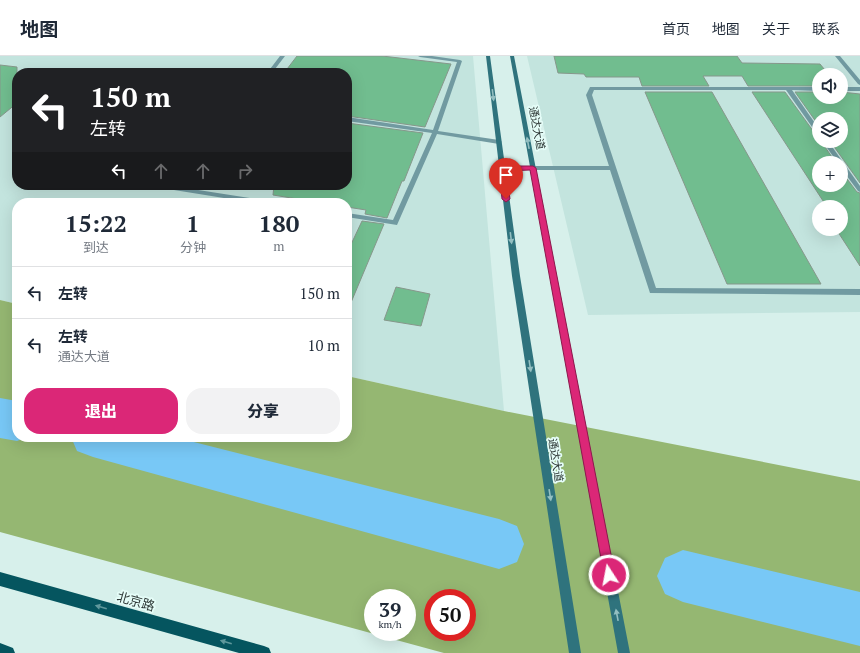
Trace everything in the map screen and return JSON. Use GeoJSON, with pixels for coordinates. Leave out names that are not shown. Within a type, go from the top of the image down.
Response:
{"type":"FeatureCollection","features":[{"type":"Feature","properties":{"kind":"main road","name":"通达大道"},"geometry":{"type":"LineString","coordinates":[[488,56],[516,276],[575,653]]}},
{"type":"Feature","properties":{"kind":"main road","name":"通达大道"},"geometry":{"type":"LineString","coordinates":[[512,56],[624,653]]}},
{"type":"Feature","properties":{"kind":"main road","name":"北京路"},"geometry":{"type":"LineString","coordinates":[[0,579],[264,653]]}},
{"type":"Feature","properties":{"kind":"main road"},"geometry":{"type":"LineString","coordinates":[[0,650],[8,653]]}},
{"type":"Feature","properties":{"kind":"lane"},"geometry":{"type":"LineString","coordinates":[[273,68],[283,56]]}},
{"type":"Feature","properties":{"kind":"lane"},"geometry":{"type":"LineString","coordinates":[[352,216],[395,223],[434,132],[460,61],[420,56]]}},
{"type":"Feature","properties":{"kind":"lane"},"geometry":{"type":"LineString","coordinates":[[836,56],[860,83]]}},
{"type":"Feature","properties":{"kind":"lane"},"geometry":{"type":"LineString","coordinates":[[812,89],[592,88],[589,95],[653,291],[860,292]]}},
{"type":"Feature","properties":{"kind":"lane"},"geometry":{"type":"LineString","coordinates":[[788,89],[812,123]]}},
{"type":"Feature","properties":{"kind":"lane"},"geometry":{"type":"LineString","coordinates":[[848,89],[860,89]]}},
{"type":"Feature","properties":{"kind":"lane"},"geometry":{"type":"LineString","coordinates":[[352,120],[499,142]]}},
{"type":"Feature","properties":{"kind":"lane"},"geometry":{"type":"LineString","coordinates":[[502,168],[612,168]]}},
{"type":"Feature","properties":{"kind":"lane"},"geometry":{"type":"LineString","coordinates":[[848,173],[860,190]]}},
{"type":"Feature","properties":{"kind":"lane"},"geometry":{"type":"LineString","coordinates":[[187,190],[237,198]]}},
{"type":"Feature","properties":{"kind":"shaded area"},"geometry":{"type":"Polygon","coordinates":[[[0,56],[473,56],[504,411],[352,377],[352,198],[12,198],[12,303],[0,300],[0,56]]]}},
{"type":"Feature","properties":{"kind":"shaded area"},"geometry":{"type":"Polygon","coordinates":[[[527,56],[860,56],[860,312],[588,315],[527,56]]]}},
{"type":"Feature","properties":{"kind":"green space"},"geometry":{"type":"Polygon","coordinates":[[[0,300],[12,303],[12,442],[352,442],[352,377],[504,411],[860,481],[860,653],[444,653],[400,641],[416,641],[416,589],[364,589],[364,631],[0,532],[0,300]]]}},
{"type":"Feature","properties":{"kind":"building"},"geometry":{"type":"Polygon","coordinates":[[[297,56],[382,56],[451,64],[425,127],[352,117],[352,68],[288,68],[297,56]]]}},
{"type":"Feature","properties":{"kind":"building"},"geometry":{"type":"Polygon","coordinates":[[[554,56],[737,56],[742,63],[820,64],[823,68],[812,68],[812,86],[748,86],[742,76],[703,76],[709,86],[642,86],[639,77],[586,77],[584,74],[558,73],[554,56]]]}},
{"type":"Feature","properties":{"kind":"building"},"geometry":{"type":"Polygon","coordinates":[[[0,65],[17,67],[12,68],[12,107],[0,117],[0,65]]]}},
{"type":"Feature","properties":{"kind":"building"},"geometry":{"type":"Polygon","coordinates":[[[645,92],[712,92],[821,284],[727,284],[645,92]]]}},
{"type":"Feature","properties":{"kind":"building"},"geometry":{"type":"Polygon","coordinates":[[[752,92],[785,92],[812,129],[812,148],[826,148],[831,156],[812,156],[812,184],[752,92]]]}},
{"type":"Feature","properties":{"kind":"building"},"geometry":{"type":"Polygon","coordinates":[[[795,92],[812,92],[812,104],[848,104],[848,93],[860,94],[860,183],[848,166],[848,156],[841,156],[835,148],[848,148],[848,112],[812,112],[812,116],[795,92]]]}},
{"type":"Feature","properties":{"kind":"building"},"geometry":{"type":"Polygon","coordinates":[[[352,124],[423,133],[404,181],[402,181],[387,218],[365,214],[366,210],[352,208],[352,198],[291,198],[273,195],[274,190],[352,190],[352,124]]]}},
{"type":"Feature","properties":{"kind":"building"},"geometry":{"type":"Polygon","coordinates":[[[848,180],[857,192],[860,193],[860,266],[841,236],[848,236],[848,200],[822,200],[817,192],[848,192],[848,180]]]}},
{"type":"Feature","properties":{"kind":"building"},"geometry":{"type":"Polygon","coordinates":[[[362,221],[384,224],[352,300],[352,242],[362,221]]]}},
{"type":"Feature","properties":{"kind":"building"},"geometry":{"type":"Polygon","coordinates":[[[396,287],[430,294],[421,326],[384,320],[396,287]]]}},
{"type":"Feature","properties":{"kind":"waterway"},"geometry":{"type":"LineString","coordinates":[[0,418],[12,420]]}},
{"type":"Feature","properties":{"kind":"waterway"},"geometry":{"type":"LineString","coordinates":[[112,442],[499,544]]}},
{"type":"Feature","properties":{"kind":"waterway"},"geometry":{"type":"LineString","coordinates":[[683,576],[860,619]]}},
{"type":"Feature","properties":{"kind":"route"},"geometry":{"type":"LineString","coordinates":[[506,199],[502,168],[533,168],[609,575]]}}]}
